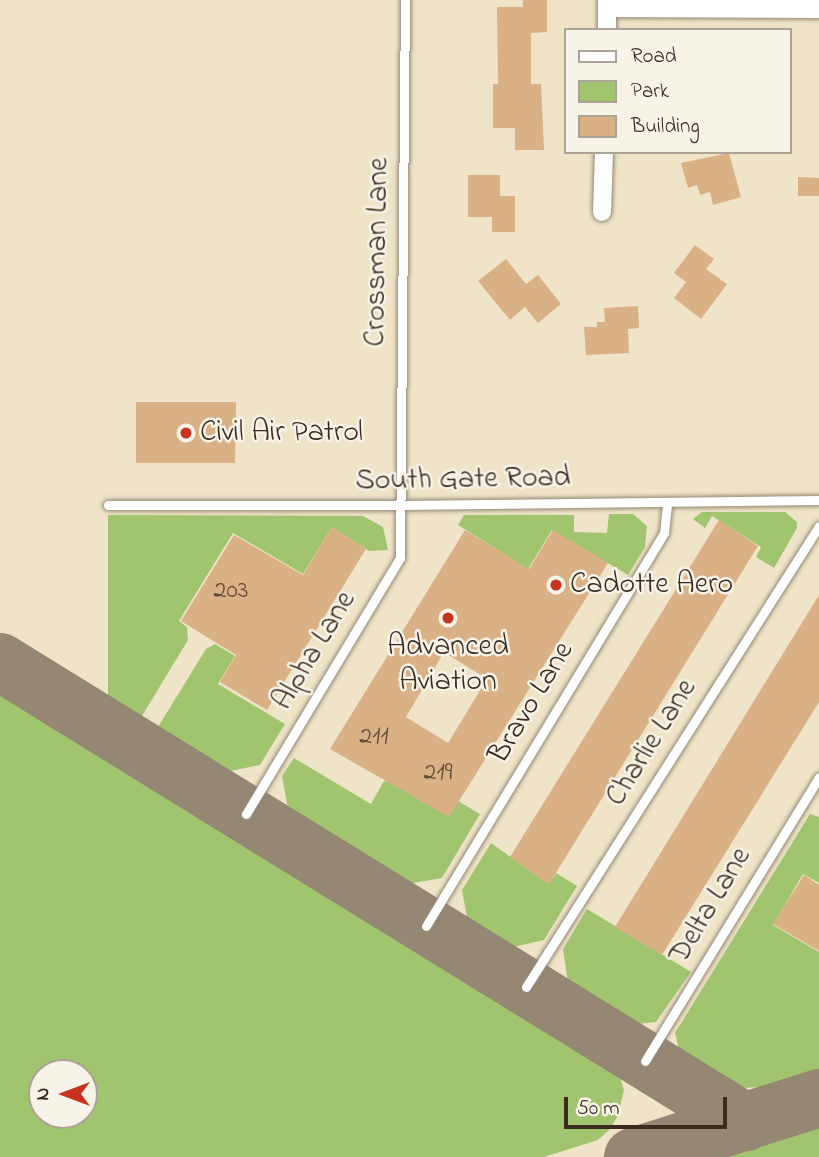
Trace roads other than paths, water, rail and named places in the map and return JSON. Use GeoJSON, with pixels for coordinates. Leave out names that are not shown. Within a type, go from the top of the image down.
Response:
{"type":"FeatureCollection","features":[{"type":"Feature","properties":{"kind":"street"},"geometry":{"type":"LineString","coordinates":[[607,28],[607,4],[819,9]]}},
{"type":"Feature","properties":{"kind":"street"},"geometry":{"type":"LineString","coordinates":[[603,212],[604,154]]}},
{"type":"Feature","properties":{"kind":"lane","name":"Crossman Lane"},"geometry":{"type":"LineString","coordinates":[[401,505],[405,0]]}},
{"type":"Feature","properties":{"kind":"lane","name":"South Gate Road"},"geometry":{"type":"LineString","coordinates":[[108,505],[819,500]]}},
{"type":"Feature","properties":{"kind":"lane","name":"Bravo Lane"},"geometry":{"type":"LineString","coordinates":[[426,926],[664,533],[667,502]]}},
{"type":"Feature","properties":{"kind":"lane","name":"Alpha Lane"},"geometry":{"type":"LineString","coordinates":[[246,814],[400,558],[401,505]]}},
{"type":"Feature","properties":{"kind":"lane","name":"Charlie Lane"},"geometry":{"type":"LineString","coordinates":[[526,987],[819,526]]}},
{"type":"Feature","properties":{"kind":"lane","name":"Delta Lane"},"geometry":{"type":"LineString","coordinates":[[645,1061],[819,777]]}},
{"type":"Feature","properties":{"kind":"place","name":"Civil Air Patrol"},"geometry":{"type":"Point","coordinates":[186,433]}},
{"type":"Feature","properties":{"kind":"place","name":"Cadotte Aero"},"geometry":{"type":"Point","coordinates":[556,585]}},
{"type":"Feature","properties":{"kind":"place","name":"Advanced Aviation"},"geometry":{"type":"Point","coordinates":[448,618]}}]}
